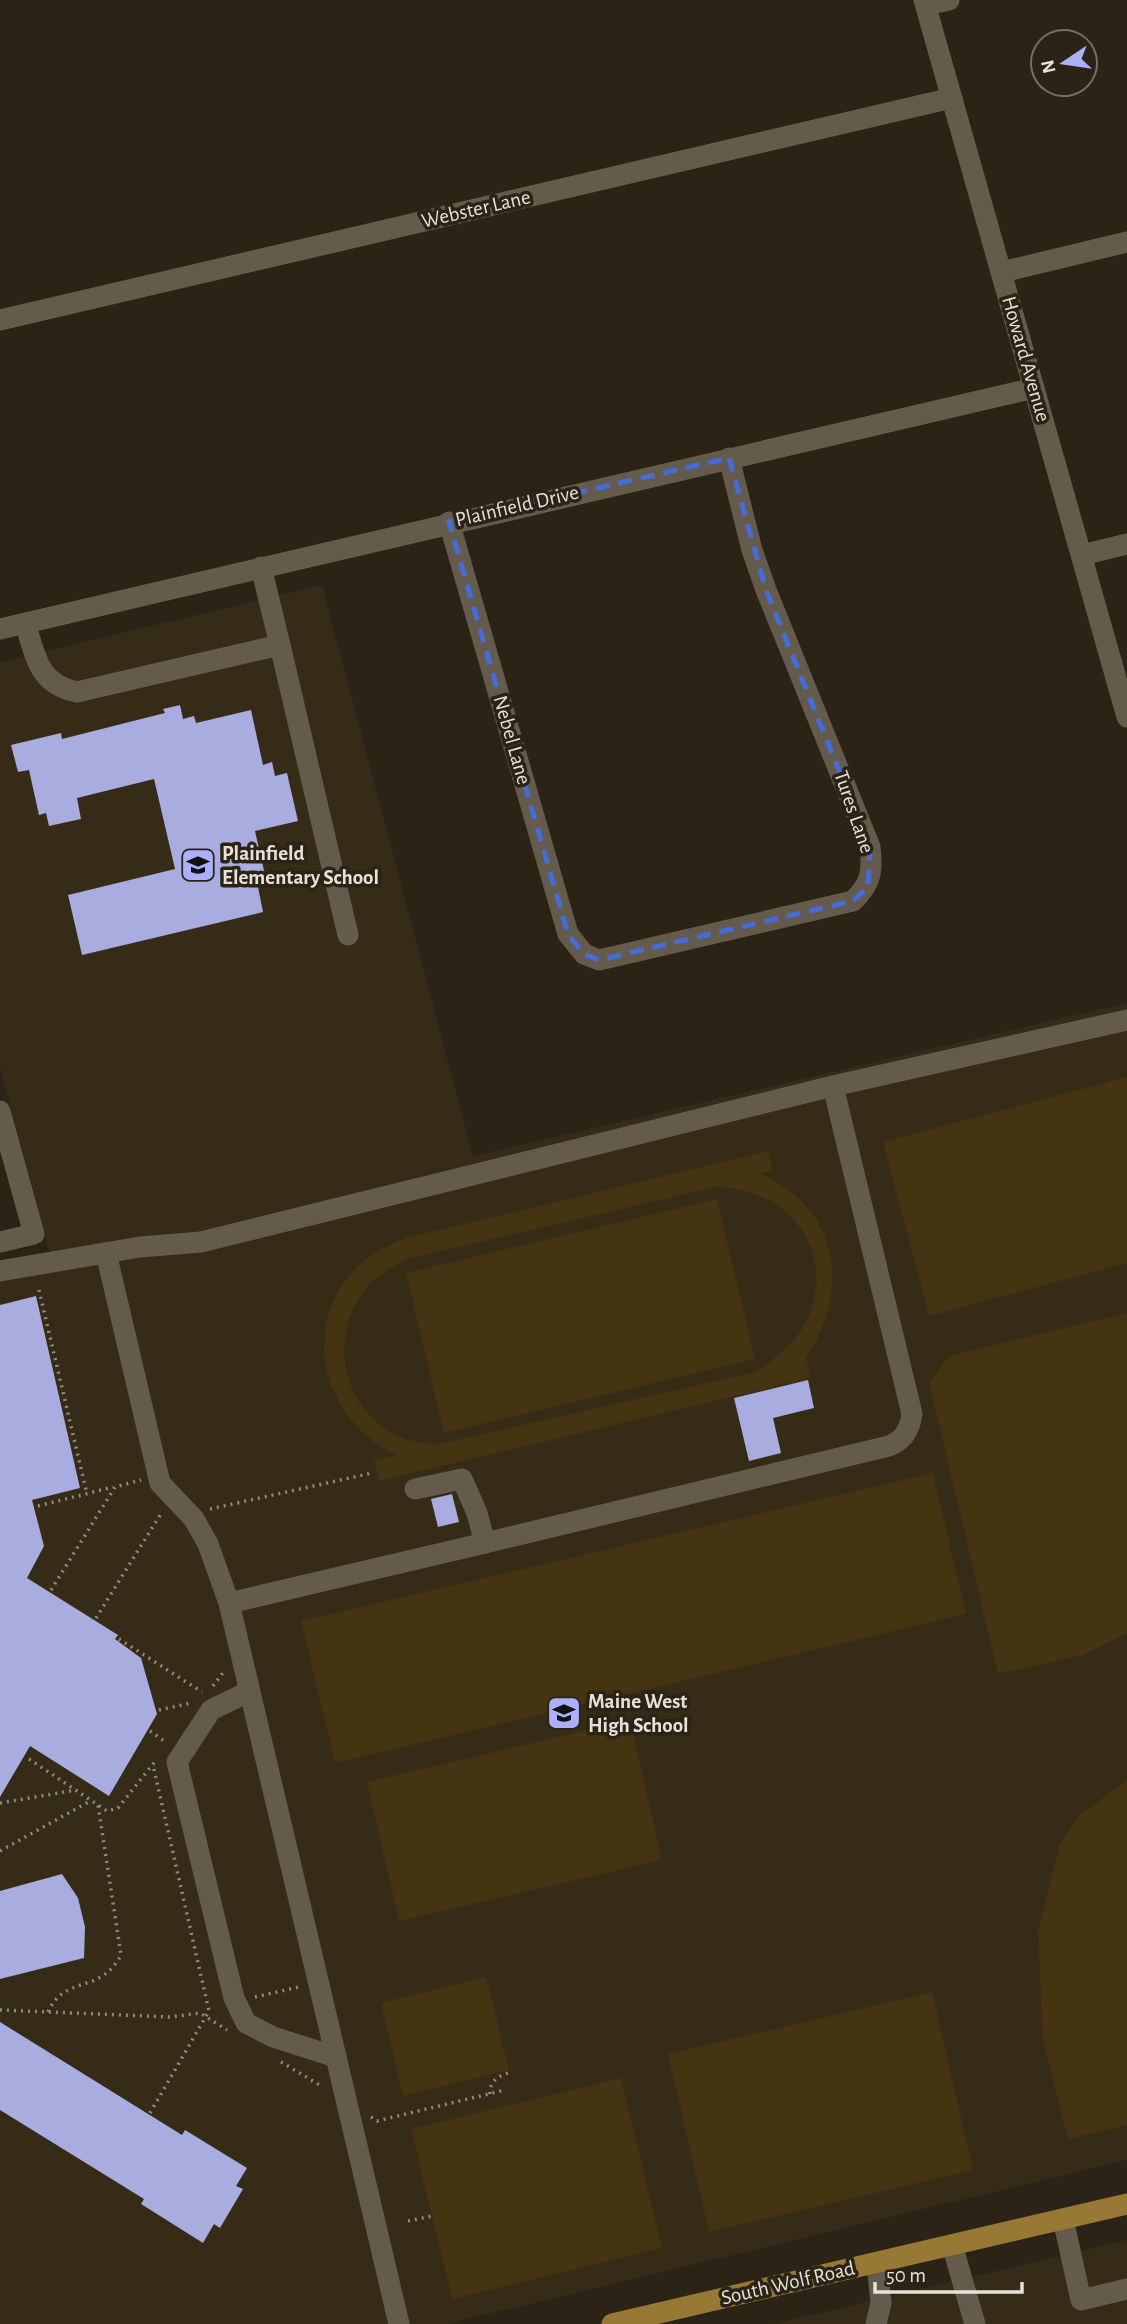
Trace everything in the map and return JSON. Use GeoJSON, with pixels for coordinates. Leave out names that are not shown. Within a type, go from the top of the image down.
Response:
{"type":"FeatureCollection","features":[{"type":"Feature","properties":{"kind":"main road","name":"South Wolf Road"},"geometry":{"type":"LineString","coordinates":[[618,2323],[1127,2204]]}},
{"type":"Feature","properties":{"kind":"street"},"geometry":{"type":"LineString","coordinates":[[925,3],[949,0]]}},
{"type":"Feature","properties":{"kind":"street","name":"Howard Avenue"},"geometry":{"type":"LineString","coordinates":[[925,3],[1127,718]]}},
{"type":"Feature","properties":{"kind":"street","name":"Webster Lane"},"geometry":{"type":"LineString","coordinates":[[0,320],[952,98]]}},
{"type":"Feature","properties":{"kind":"street"},"geometry":{"type":"LineString","coordinates":[[1002,272],[1127,242]]}},
{"type":"Feature","properties":{"kind":"street","name":"Plainfield Drive"},"geometry":{"type":"LineString","coordinates":[[0,629],[449,522],[1034,388]]}},
{"type":"Feature","properties":{"kind":"street","name":"Tures Lane"},"geometry":{"type":"LineString","coordinates":[[584,954],[600,960],[853,901],[868,887],[873,866],[870,847],[762,580],[729,458]]}},
{"type":"Feature","properties":{"kind":"street","name":"Nebel Lane"},"geometry":{"type":"LineString","coordinates":[[449,522],[568,934],[584,954]]}},
{"type":"Feature","properties":{"kind":"street"},"geometry":{"type":"LineString","coordinates":[[1082,555],[1127,544]]}},
{"type":"Feature","properties":{"kind":"street"},"geometry":{"type":"LineString","coordinates":[[261,567],[348,934]]}},
{"type":"Feature","properties":{"kind":"street"},"geometry":{"type":"LineString","coordinates":[[24,624],[42,673],[60,689],[77,692],[280,645]]}},
{"type":"Feature","properties":{"kind":"street"},"geometry":{"type":"LineString","coordinates":[[0,1271],[106,1253],[201,1242],[833,1086],[1127,1020]]}},
{"type":"Feature","properties":{"kind":"street"},"geometry":{"type":"LineString","coordinates":[[229,1603],[889,1446],[906,1433],[911,1423],[910,1404],[833,1086]]}},
{"type":"Feature","properties":{"kind":"street"},"geometry":{"type":"LineString","coordinates":[[0,1111],[34,1234],[0,1242]]}},
{"type":"Feature","properties":{"kind":"street"},"geometry":{"type":"LineString","coordinates":[[106,1253],[160,1483],[194,1519],[203,1535],[229,1603],[399,2324]]}},
{"type":"Feature","properties":{"kind":"street"},"geometry":{"type":"LineString","coordinates":[[415,1489],[462,1479],[477,1513],[485,1543]]}},
{"type":"Feature","properties":{"kind":"street"},"geometry":{"type":"LineString","coordinates":[[248,1692],[211,1710],[177,1762],[234,1998],[246,2023],[273,2037],[336,2057]]}},
{"type":"Feature","properties":{"kind":"street"},"geometry":{"type":"LineString","coordinates":[[1063,2219],[1081,2300],[1127,2289]]}},
{"type":"Feature","properties":{"kind":"street"},"geometry":{"type":"LineString","coordinates":[[952,2245],[975,2324]]}},
{"type":"Feature","properties":{"kind":"street"},"geometry":{"type":"LineString","coordinates":[[876,2324],[881,2303],[877,2263]]}},
{"type":"Feature","properties":{"kind":"path"},"geometry":{"type":"LineString","coordinates":[[40,1290],[87,1494]]}},
{"type":"Feature","properties":{"kind":"path"},"geometry":{"type":"LineString","coordinates":[[208,1509],[372,1473]]}},
{"type":"Feature","properties":{"kind":"path"},"geometry":{"type":"LineString","coordinates":[[38,1506],[142,1479]]}},
{"type":"Feature","properties":{"kind":"path"},"geometry":{"type":"LineString","coordinates":[[51,1590],[115,1487]]}},
{"type":"Feature","properties":{"kind":"path"},"geometry":{"type":"LineString","coordinates":[[96,1618],[163,1511]]}},
{"type":"Feature","properties":{"kind":"path"},"geometry":{"type":"LineString","coordinates":[[119,1639],[206,1695]]}},
{"type":"Feature","properties":{"kind":"path"},"geometry":{"type":"LineString","coordinates":[[159,1710],[202,1701],[226,1669]]}},
{"type":"Feature","properties":{"kind":"path"},"geometry":{"type":"LineString","coordinates":[[29,1759],[107,1811],[118,1808],[169,1744],[150,1731]]}},
{"type":"Feature","properties":{"kind":"path"},"geometry":{"type":"LineString","coordinates":[[150,2113],[209,2011],[153,1765]]}},
{"type":"Feature","properties":{"kind":"path"},"geometry":{"type":"LineString","coordinates":[[0,1803],[76,1790]]}},
{"type":"Feature","properties":{"kind":"path"},"geometry":{"type":"LineString","coordinates":[[0,1851],[92,1800]]}},
{"type":"Feature","properties":{"kind":"path"},"geometry":{"type":"LineString","coordinates":[[48,2012],[59,1996],[69,1989],[105,1976],[121,1955],[98,1804]]}},
{"type":"Feature","properties":{"kind":"path"},"geometry":{"type":"LineString","coordinates":[[246,1999],[306,1985]]}},
{"type":"Feature","properties":{"kind":"path"},"geometry":{"type":"LineString","coordinates":[[0,2010],[170,2017],[200,2013],[229,2031]]}},
{"type":"Feature","properties":{"kind":"path"},"geometry":{"type":"LineString","coordinates":[[274,2058],[331,2092]]}},
{"type":"Feature","properties":{"kind":"path"},"geometry":{"type":"LineString","coordinates":[[490,2094],[491,2084],[498,2076],[508,2073]]}},
{"type":"Feature","properties":{"kind":"path"},"geometry":{"type":"LineString","coordinates":[[366,2114],[377,2120],[505,2090]]}},
{"type":"Feature","properties":{"kind":"path"},"geometry":{"type":"LineString","coordinates":[[408,2221],[432,2216]]}},
{"type":"Feature","properties":{"kind":"highlighted area"},"geometry":{"type":"Polygon","coordinates":[[[729,458],[766,590],[870,847],[868,887],[853,901],[599,960],[584,954],[568,934],[449,522],[729,458]]]}},
{"type":"Feature","properties":{"kind":"shaded area","name":"Maine West High School"},"geometry":{"type":"Polygon","coordinates":[[[322,585],[473,1156],[1127,1003],[1127,2160],[447,2324],[0,2324],[0,1265],[50,1253],[0,1068],[0,662],[322,585]]]}},
{"type":"Feature","properties":{"kind":"shaded area"},"geometry":{"type":"Polygon","coordinates":[[[1127,1077],[1127,1263],[929,1316],[883,1142],[1127,1077]]]}},
{"type":"Feature","properties":{"kind":"shaded area"},"geometry":{"type":"Polygon","coordinates":[[[768,1151],[773,1170],[760,1174],[787,1188],[807,1207],[821,1229],[830,1253],[832,1279],[829,1305],[820,1332],[806,1357],[811,1378],[379,1481],[374,1461],[396,1455],[364,1433],[341,1405],[328,1373],[324,1340],[331,1308],[347,1278],[373,1254],[410,1237],[768,1151]],[[716,1187],[412,1258],[379,1276],[357,1302],[346,1332],[345,1364],[355,1394],[374,1419],[402,1437],[439,1444],[751,1373],[784,1351],[805,1324],[815,1293],[815,1263],[804,1234],[784,1210],[754,1194],[716,1187]]]}},
{"type":"Feature","properties":{"kind":"shaded area"},"geometry":{"type":"Polygon","coordinates":[[[717,1199],[755,1359],[444,1433],[406,1273],[717,1199]]]}},
{"type":"Feature","properties":{"kind":"shaded area"},"geometry":{"type":"Polygon","coordinates":[[[1127,1313],[1127,1633],[1083,1655],[998,1674],[929,1382],[949,1356],[1127,1313]]]}},
{"type":"Feature","properties":{"kind":"shaded area"},"geometry":{"type":"Polygon","coordinates":[[[933,1473],[966,1614],[335,1763],[301,1621],[933,1473]]]}},
{"type":"Feature","properties":{"kind":"shaded area"},"geometry":{"type":"Polygon","coordinates":[[[630,1720],[662,1860],[399,1921],[367,1782],[630,1720]]]}},
{"type":"Feature","properties":{"kind":"shaded area"},"geometry":{"type":"Polygon","coordinates":[[[1127,1781],[1127,2125],[1068,2139],[1043,2039],[1038,1932],[1059,1846],[1079,1815],[1127,1781]]]}},
{"type":"Feature","properties":{"kind":"shaded area"},"geometry":{"type":"Polygon","coordinates":[[[486,1977],[509,2070],[403,2096],[381,2003],[486,1977]]]}},
{"type":"Feature","properties":{"kind":"shaded area"},"geometry":{"type":"Polygon","coordinates":[[[932,1992],[973,2170],[709,2232],[668,2054],[932,1992]]]}},
{"type":"Feature","properties":{"kind":"shaded area"},"geometry":{"type":"Polygon","coordinates":[[[621,2078],[662,2248],[452,2299],[411,2129],[621,2078]]]}},
{"type":"Feature","properties":{"kind":"shaded area"},"geometry":{"type":"Polygon","coordinates":[[[1127,2240],[1127,2324],[773,2324],[1127,2240]]]}},
{"type":"Feature","properties":{"kind":"building"},"geometry":{"type":"Polygon","coordinates":[[[180,705],[183,719],[194,716],[196,723],[251,710],[263,765],[272,762],[275,776],[287,773],[298,821],[255,831],[265,875],[256,877],[263,912],[82,955],[68,895],[175,869],[154,779],[77,798],[81,819],[49,826],[46,813],[39,815],[29,770],[18,772],[11,745],[61,733],[62,739],[165,713],[163,709],[180,705]]]}},
{"type":"Feature","properties":{"kind":"building"},"geometry":{"type":"Polygon","coordinates":[[[36,1296],[80,1488],[32,1500],[44,1546],[27,1578],[118,1635],[115,1639],[141,1658],[157,1714],[109,1796],[30,1746],[0,1797],[0,1305],[36,1296]]]}},
{"type":"Feature","properties":{"kind":"building"},"geometry":{"type":"Polygon","coordinates":[[[808,1380],[814,1408],[773,1418],[781,1453],[749,1461],[734,1398],[808,1380]]]}},
{"type":"Feature","properties":{"kind":"building"},"geometry":{"type":"Polygon","coordinates":[[[452,1494],[459,1522],[438,1527],[431,1499],[452,1494]]]}},
{"type":"Feature","properties":{"kind":"building"},"geometry":{"type":"Polygon","coordinates":[[[62,1874],[78,1898],[85,1927],[84,1958],[0,1979],[0,1891],[62,1874]]]}},
{"type":"Feature","properties":{"kind":"building"},"geometry":{"type":"Polygon","coordinates":[[[0,2022],[182,2135],[185,2130],[247,2168],[236,2186],[243,2189],[220,2228],[214,2224],[203,2243],[141,2204],[144,2199],[0,2110],[0,2022]]]}},
{"type":"Feature","properties":{"kind":"place","name":"Plainfield Elementary School"},"geometry":{"type":"Point","coordinates":[198,865]}},
{"type":"Feature","properties":{"kind":"place","name":"Maine West High School"},"geometry":{"type":"Point","coordinates":[564,1713]}}]}
